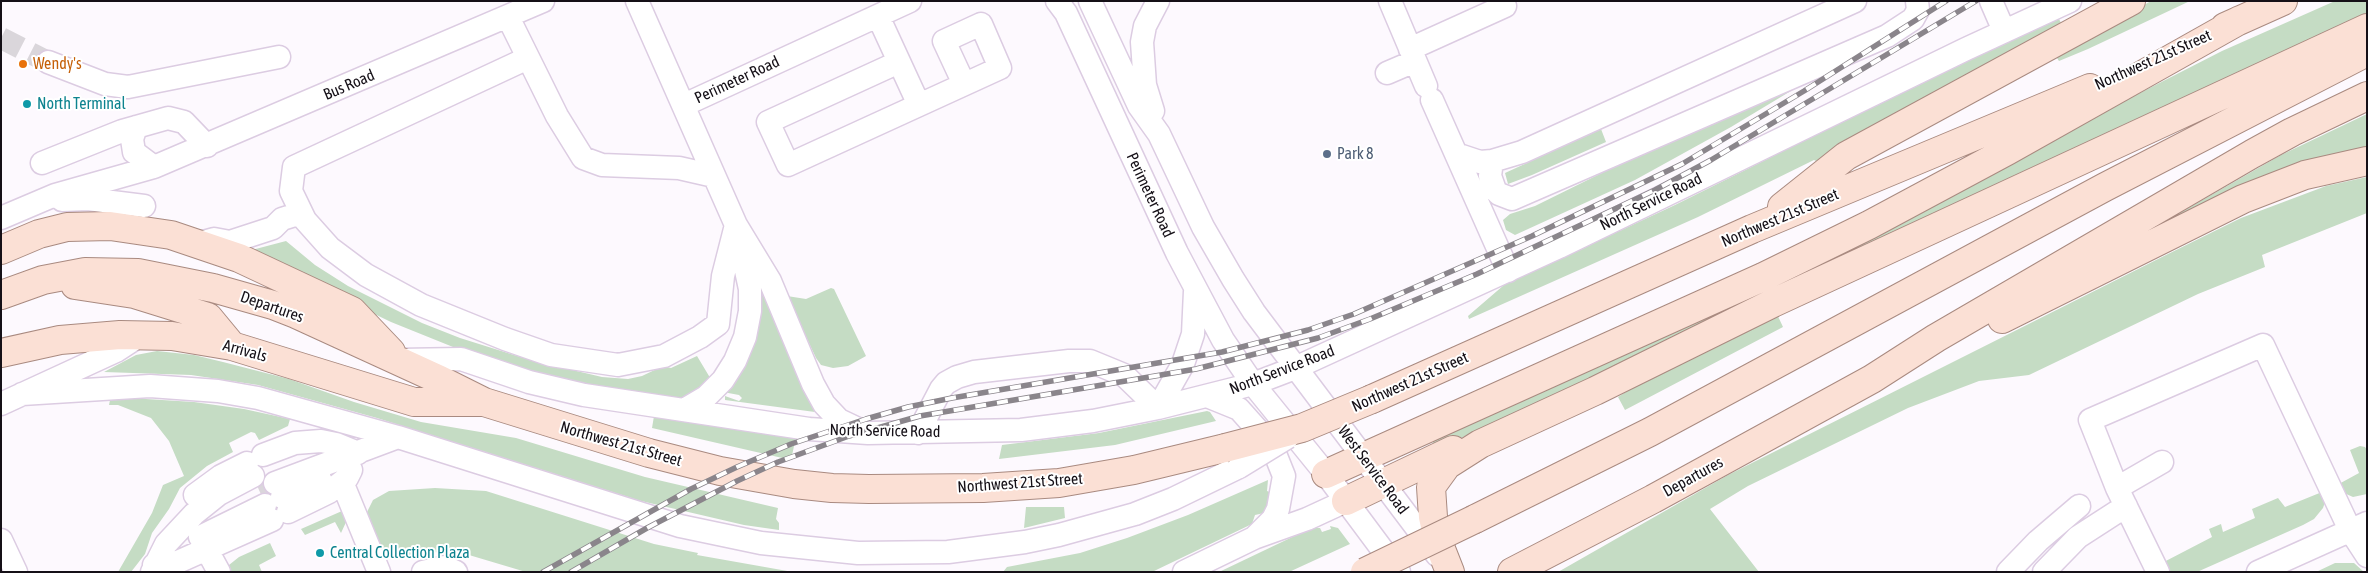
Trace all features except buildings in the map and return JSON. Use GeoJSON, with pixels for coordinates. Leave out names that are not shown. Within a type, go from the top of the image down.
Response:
{"type":"FeatureCollection","features":[{"type":"Feature","properties":{"kind":"main road"},"geometry":{"type":"LineString","coordinates":[[1752,230],[1846,156],[2131,1]]}},
{"type":"Feature","properties":{"kind":"main road","name":"Northwest 21st Street"},"geometry":{"type":"LineString","coordinates":[[484,402],[550,424],[720,471],[761,479],[832,488],[974,488],[1059,483],[1134,470],[1232,458],[1372,399],[1752,230],[2106,81],[2283,1]]}},
{"type":"Feature","properties":{"kind":"main road"},"geometry":{"type":"LineString","coordinates":[[1326,474],[1763,278],[1869,225],[2007,151],[2240,20]]}},
{"type":"Feature","properties":{"kind":"main road"},"geometry":{"type":"LineString","coordinates":[[1450,572],[1439,544],[1433,517],[1432,487],[1447,465],[1480,444],[1595,391],[1774,303],[2367,28]]}},
{"type":"Feature","properties":{"kind":"main road"},"geometry":{"type":"LineString","coordinates":[[1391,572],[1405,561],[1475,520],[1684,414],[2121,178],[2363,56]]}},
{"type":"Feature","properties":{"kind":"main road"},"geometry":{"type":"LineString","coordinates":[[1872,380],[1936,338],[2234,164],[2292,132],[2367,96]]}},
{"type":"Feature","properties":{"kind":"main road"},"geometry":{"type":"LineString","coordinates":[[1872,380],[1942,350],[2243,199],[2305,175],[2367,161]]}},
{"type":"Feature","properties":{"kind":"main road"},"geometry":{"type":"LineString","coordinates":[[1,250],[39,234],[67,227],[110,226],[141,218],[207,241],[352,311],[398,360]]}},
{"type":"Feature","properties":{"kind":"main road","name":"Departures"},"geometry":{"type":"LineString","coordinates":[[1,295],[44,280],[85,272],[115,271],[180,281],[273,305],[398,360],[484,402]]}},
{"type":"Feature","properties":{"kind":"main road"},"geometry":{"type":"LineString","coordinates":[[44,280],[134,294],[208,317],[232,346]]}},
{"type":"Feature","properties":{"kind":"main road"},"geometry":{"type":"LineString","coordinates":[[1,333],[66,322],[106,319],[142,334]]}},
{"type":"Feature","properties":{"kind":"main road","name":"Arrivals"},"geometry":{"type":"LineString","coordinates":[[1,353],[40,343],[85,337],[142,334],[172,336],[232,346],[414,402],[484,402]]}},
{"type":"Feature","properties":{"kind":"main road","name":"Departures"},"geometry":{"type":"LineString","coordinates":[[1513,571],[1654,498],[1872,380]]}},
{"type":"Feature","properties":{"kind":"main road"},"geometry":{"type":"LineString","coordinates":[[1346,501],[1454,450],[1480,444]]}},
{"type":"Feature","properties":{"kind":"main road"},"geometry":{"type":"LineString","coordinates":[[1364,572],[1405,561]]}},
{"type":"Feature","properties":{"kind":"street","name":"Bus Road"},"geometry":{"type":"LineString","coordinates":[[1,218],[94,182],[154,167],[207,146],[543,1]]}},
{"type":"Feature","properties":{"kind":"street"},"geometry":{"type":"LineString","coordinates":[[637,1],[684,105]]}},
{"type":"Feature","properties":{"kind":"street","name":"Perimeter Road"},"geometry":{"type":"LineString","coordinates":[[868,433],[840,420],[824,404],[813,384],[770,281],[736,225],[684,105],[910,1]]}},
{"type":"Feature","properties":{"kind":"street"},"geometry":{"type":"LineString","coordinates":[[1158,1],[1146,26],[1142,42],[1142,61],[1146,85],[1159,134]]}},
{"type":"Feature","properties":{"kind":"street"},"geometry":{"type":"LineString","coordinates":[[1390,1],[1508,271]]}},
{"type":"Feature","properties":{"kind":"street"},"geometry":{"type":"LineString","coordinates":[[1456,154],[1480,162],[1492,162],[1522,152],[1855,1]]}},
{"type":"Feature","properties":{"kind":"street"},"geometry":{"type":"LineString","coordinates":[[1991,1],[2004,31]]}},
{"type":"Feature","properties":{"kind":"street","name":"North Service Road"},"geometry":{"type":"LineString","coordinates":[[398,360],[461,359],[529,382],[584,395],[809,429],[868,433],[1021,430],[1093,421],[1158,408],[1253,384],[1295,368],[1508,271],[2004,31],[2070,1]]}},
{"type":"Feature","properties":{"kind":"street"},"geometry":{"type":"LineString","coordinates":[[1061,7],[1091,2],[1139,106],[1159,134],[1212,245],[1254,312],[1295,368]]}},
{"type":"Feature","properties":{"kind":"street"},"geometry":{"type":"LineString","coordinates":[[1482,212],[1887,36],[1913,19],[1918,4]]}},
{"type":"Feature","properties":{"kind":"street"},"geometry":{"type":"LineString","coordinates":[[1387,73],[1413,55],[1505,6]]}},
{"type":"Feature","properties":{"kind":"street","name":"Perimeter Road"},"geometry":{"type":"LineString","coordinates":[[1061,7],[1195,291],[1223,340],[1253,384]]}},
{"type":"Feature","properties":{"kind":"street"},"geometry":{"type":"LineString","coordinates":[[878,16],[918,105]]}},
{"type":"Feature","properties":{"kind":"street"},"geometry":{"type":"LineString","coordinates":[[508,17],[557,116],[582,158],[602,165],[679,168],[714,176]]}},
{"type":"Feature","properties":{"kind":"street"},"geometry":{"type":"LineString","coordinates":[[48,62],[105,84],[128,87],[279,57]]}},
{"type":"Feature","properties":{"kind":"street"},"geometry":{"type":"LineString","coordinates":[[291,216],[291,191],[294,167],[528,58]]}},
{"type":"Feature","properties":{"kind":"street"},"geometry":{"type":"LineString","coordinates":[[899,62],[768,122],[788,165],[964,84]]}},
{"type":"Feature","properties":{"kind":"street"},"geometry":{"type":"LineString","coordinates":[[42,163],[86,144],[168,118],[184,122],[207,146]]}},
{"type":"Feature","properties":{"kind":"street"},"geometry":{"type":"LineString","coordinates":[[36,203],[88,199],[141,218],[154,167],[134,152],[132,139],[136,127]]}},
{"type":"Feature","properties":{"kind":"street"},"geometry":{"type":"LineString","coordinates":[[1492,162],[1490,176],[1495,190],[1499,194],[1512,199]]}},
{"type":"Feature","properties":{"kind":"street"},"geometry":{"type":"LineString","coordinates":[[207,241],[224,229],[270,216],[291,216],[305,220],[330,248],[366,275],[422,306],[551,355],[618,365],[664,356],[700,337],[718,324],[723,276],[736,225]]}},
{"type":"Feature","properties":{"kind":"street","name":"Perimeter Road"},"geometry":{"type":"LineString","coordinates":[[684,410],[706,397],[723,380],[735,361],[745,337],[750,311],[750,289],[736,225]]}},
{"type":"Feature","properties":{"kind":"street","name":"Departures"},"geometry":{"type":"LineString","coordinates":[[1,288],[44,280]]}},
{"type":"Feature","properties":{"kind":"street"},"geometry":{"type":"LineString","coordinates":[[918,433],[940,389],[957,377],[974,372],[1069,361],[1090,361],[1124,375],[1158,408],[1183,364],[1193,334],[1195,291]]}},
{"type":"Feature","properties":{"kind":"street"},"geometry":{"type":"LineString","coordinates":[[1,404],[116,351],[142,334]]}},
{"type":"Feature","properties":{"kind":"street"},"geometry":{"type":"LineString","coordinates":[[1,367],[40,343]]}},
{"type":"Feature","properties":{"kind":"street"},"geometry":{"type":"LineString","coordinates":[[2158,572],[2121,497],[2090,420],[2263,345],[2359,527],[2367,556]]}},
{"type":"Feature","properties":{"kind":"street","name":"West Service Road"},"geometry":{"type":"LineString","coordinates":[[1295,368],[1450,572]]}},
{"type":"Feature","properties":{"kind":"street"},"geometry":{"type":"LineString","coordinates":[[1253,384],[1346,501],[1405,561]]}},
{"type":"Feature","properties":{"kind":"street"},"geometry":{"type":"LineString","coordinates":[[22,394],[150,386],[218,391],[258,398],[398,438],[688,528],[761,543],[858,553],[903,554],[957,551],[1025,542],[1059,535],[1135,514],[1173,499],[1232,458]]}},
{"type":"Feature","properties":{"kind":"street"},"geometry":{"type":"LineString","coordinates":[[1206,396],[1239,409],[1264,437],[1276,456],[1284,476],[1278,509],[1272,519],[1254,538]]}},
{"type":"Feature","properties":{"kind":"street"},"geometry":{"type":"LineString","coordinates":[[161,558],[205,505],[267,487],[328,475],[358,453],[398,438]]}},
{"type":"Feature","properties":{"kind":"street"},"geometry":{"type":"LineString","coordinates":[[267,487],[322,496],[347,478],[358,453]]}},
{"type":"Feature","properties":{"kind":"street"},"geometry":{"type":"LineString","coordinates":[[161,558],[267,487],[307,456],[358,453]]}},
{"type":"Feature","properties":{"kind":"street"},"geometry":{"type":"LineString","coordinates":[[2044,572],[2078,537],[2162,462]]}},
{"type":"Feature","properties":{"kind":"street"},"geometry":{"type":"LineString","coordinates":[[342,482],[379,572]]}},
{"type":"Feature","properties":{"kind":"street"},"geometry":{"type":"LineString","coordinates":[[161,558],[171,565],[207,550],[267,487]]}},
{"type":"Feature","properties":{"kind":"street"},"geometry":{"type":"LineString","coordinates":[[1184,572],[1254,538],[1346,501]]}},
{"type":"Feature","properties":{"kind":"street"},"geometry":{"type":"LineString","coordinates":[[2008,572],[2038,541],[2079,506]]}},
{"type":"Feature","properties":{"kind":"street"},"geometry":{"type":"LineString","coordinates":[[2258,572],[2359,527]]}},
{"type":"Feature","properties":{"kind":"street"},"geometry":{"type":"LineString","coordinates":[[1,540],[16,572]]}},
{"type":"Feature","properties":{"kind":"street"},"geometry":{"type":"LineString","coordinates":[[207,550],[219,572]]}},
{"type":"Feature","properties":{"kind":"street"},"geometry":{"type":"LineString","coordinates":[[423,572],[445,567],[456,572]]}},
{"type":"Feature","properties":{"kind":"green space"},"geometry":{"type":"Polygon","coordinates":[[[2151,1],[2190,1],[2088,49],[2059,61],[2057,58],[2058,54],[2151,1]]]}},
{"type":"Feature","properties":{"kind":"green space"},"geometry":{"type":"Polygon","coordinates":[[[2335,1],[2367,1],[2367,18],[1435,450],[1432,439],[1958,186],[2222,51],[2335,1]]]}},
{"type":"Feature","properties":{"kind":"green space"},"geometry":{"type":"Polygon","coordinates":[[[2059,19],[2063,27],[1816,161],[1814,160],[1698,217],[1469,319],[1468,316],[1504,285],[1675,205],[1920,83],[2059,19]]]}},
{"type":"Feature","properties":{"kind":"green space"},"geometry":{"type":"Polygon","coordinates":[[[1834,65],[1731,127],[1635,180],[1515,235],[1506,230],[1503,220],[1510,214],[1535,206],[1709,120],[1834,65]]]}},
{"type":"Feature","properties":{"kind":"green space"},"geometry":{"type":"Polygon","coordinates":[[[2367,114],[2367,151],[2176,220],[2173,217],[2281,155],[2367,114]]]}},
{"type":"Feature","properties":{"kind":"green space"},"geometry":{"type":"Polygon","coordinates":[[[1601,129],[1606,142],[1508,184],[1505,173],[1601,129]]]}},
{"type":"Feature","properties":{"kind":"green space"},"geometry":{"type":"Polygon","coordinates":[[[2367,177],[2367,213],[2262,255],[2265,267],[2198,294],[2029,375],[1979,381],[1908,408],[1748,486],[1710,509],[1759,572],[1558,572],[1728,475],[2241,218],[2326,186],[2367,177]]]}},
{"type":"Feature","properties":{"kind":"green space"},"geometry":{"type":"Polygon","coordinates":[[[286,241],[315,265],[348,286],[422,323],[460,338],[530,360],[602,377],[628,379],[642,376],[663,366],[671,368],[697,356],[712,381],[679,400],[552,378],[458,349],[391,322],[248,251],[286,241]]]}},
{"type":"Feature","properties":{"kind":"green space"},"geometry":{"type":"Polygon","coordinates":[[[760,286],[815,412],[725,400],[725,396],[739,401],[742,398],[739,395],[723,392],[760,286]]]}},
{"type":"Feature","properties":{"kind":"green space"},"geometry":{"type":"Polygon","coordinates":[[[831,288],[834,289],[866,356],[848,366],[833,368],[821,365],[816,358],[787,296],[806,299],[831,288]]]}},
{"type":"Feature","properties":{"kind":"green space"},"geometry":{"type":"Polygon","coordinates":[[[1776,312],[1783,327],[1625,410],[1618,397],[1640,383],[1776,312]]]}},
{"type":"Feature","properties":{"kind":"green space"},"geometry":{"type":"Polygon","coordinates":[[[157,351],[194,355],[223,362],[289,379],[354,402],[421,422],[516,438],[645,477],[778,508],[776,519],[779,523],[779,530],[744,525],[641,501],[377,418],[258,385],[191,375],[104,372],[136,355],[157,351]]]}},
{"type":"Feature","properties":{"kind":"green space"},"geometry":{"type":"Polygon","coordinates":[[[130,398],[194,402],[244,409],[290,419],[288,426],[259,440],[255,433],[251,432],[229,443],[233,452],[207,466],[180,488],[169,509],[152,533],[145,554],[131,572],[118,572],[152,513],[163,485],[184,476],[169,441],[151,418],[118,405],[109,405],[110,400],[130,398]]]}},
{"type":"Feature","properties":{"kind":"green space"},"geometry":{"type":"Polygon","coordinates":[[[1207,411],[1210,412],[1216,421],[1115,445],[999,459],[1002,445],[1099,433],[1207,411]]]}},
{"type":"Feature","properties":{"kind":"green space"},"geometry":{"type":"Polygon","coordinates":[[[654,416],[796,437],[791,460],[652,428],[654,416]]]}},
{"type":"Feature","properties":{"kind":"green space"},"geometry":{"type":"Polygon","coordinates":[[[2360,446],[2365,447],[2367,450],[2367,494],[2353,497],[2344,493],[2337,485],[2359,473],[2350,450],[2360,446]]]}},
{"type":"Feature","properties":{"kind":"green space"},"geometry":{"type":"Polygon","coordinates":[[[1268,480],[1267,491],[1272,493],[1264,513],[1255,515],[1252,524],[1152,572],[1003,572],[1007,567],[1080,553],[1127,538],[1188,515],[1268,480]]]}},
{"type":"Feature","properties":{"kind":"green space"},"geometry":{"type":"Polygon","coordinates":[[[435,488],[486,491],[654,544],[698,553],[697,555],[793,572],[526,572],[469,555],[438,552],[404,556],[382,550],[366,522],[367,512],[373,500],[389,491],[435,488]]]}},
{"type":"Feature","properties":{"kind":"green space"},"geometry":{"type":"Polygon","coordinates":[[[2322,492],[2325,502],[2323,508],[2314,519],[2303,525],[2197,572],[2167,572],[2160,564],[2212,537],[2209,529],[2221,524],[2223,532],[2255,518],[2252,509],[2278,498],[2285,507],[2322,492]]]}},
{"type":"Feature","properties":{"kind":"green space"},"geometry":{"type":"Polygon","coordinates":[[[1026,507],[1064,507],[1065,518],[1024,528],[1026,507]]]}},
{"type":"Feature","properties":{"kind":"green space"},"geometry":{"type":"Polygon","coordinates":[[[342,511],[347,520],[341,533],[335,522],[305,535],[301,529],[342,511]]]}},
{"type":"Feature","properties":{"kind":"green space"},"geometry":{"type":"Polygon","coordinates":[[[1313,525],[1320,528],[1322,532],[1331,529],[1330,526],[1338,528],[1350,544],[1289,572],[1219,572],[1307,530],[1313,525]]]}},
{"type":"Feature","properties":{"kind":"green space"},"geometry":{"type":"Polygon","coordinates":[[[270,543],[276,556],[259,565],[262,572],[230,572],[229,565],[239,557],[270,543]]]}},
{"type":"Feature","properties":{"kind":"green space"},"geometry":{"type":"Polygon","coordinates":[[[2335,563],[2354,563],[2364,572],[2316,572],[2335,563]]]}},
{"type":"Feature","properties":{"kind":"tunnel"},"geometry":{"type":"LineString","coordinates":[[1,38],[48,62]]}},
{"type":"Feature","properties":{"kind":"tunnel"},"geometry":{"type":"LineString","coordinates":[[259,490],[275,483]]}},
{"type":"Feature","properties":{"kind":"railway"},"geometry":{"type":"LineString","coordinates":[[543,572],[691,489],[737,467],[791,444],[866,419],[908,407],[952,398],[1222,352],[1308,330],[1354,314],[1532,236],[1682,164],[1804,91],[1946,1]]}},
{"type":"Feature","properties":{"kind":"railway"},"geometry":{"type":"LineString","coordinates":[[571,572],[647,528],[737,481],[778,462],[849,436],[920,416],[1196,369],[1318,338],[1370,319],[1477,274],[1655,190],[1711,160],[1976,1]]}},
{"type":"Feature","properties":{"kind":"place","name":"Wendy's"},"geometry":{"type":"Point","coordinates":[23,64]}},
{"type":"Feature","properties":{"kind":"place","name":"North Terminal"},"geometry":{"type":"Point","coordinates":[27,104]}},
{"type":"Feature","properties":{"kind":"place","name":"Park 8"},"geometry":{"type":"Point","coordinates":[1327,154]}},
{"type":"Feature","properties":{"kind":"place","name":"Central Collection Plaza"},"geometry":{"type":"Point","coordinates":[320,553]}}]}
